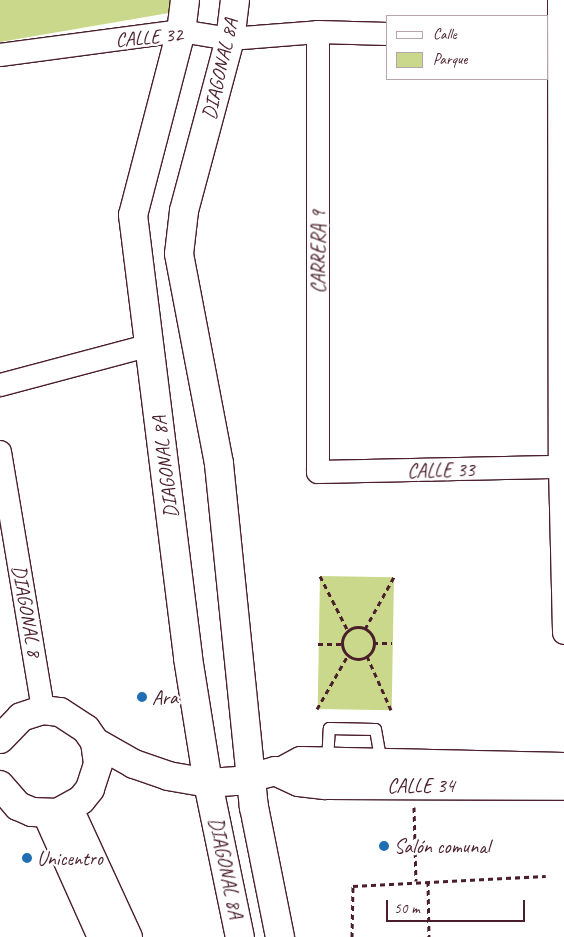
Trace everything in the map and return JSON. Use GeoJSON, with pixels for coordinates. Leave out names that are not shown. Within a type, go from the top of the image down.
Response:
{"type":"FeatureCollection","features":[{"type":"Feature","properties":{"kind":"street","name":"DIAGONAL 8A"},"geometry":{"type":"LineString","coordinates":[[185,0],[181,31],[132,215],[150,345],[188,658],[208,783],[240,937]]}},
{"type":"Feature","properties":{"kind":"street","name":"DIAGONAL 8A"},"geometry":{"type":"LineString","coordinates":[[235,0],[230,39],[184,211],[179,254],[219,464],[251,779],[280,937]]}},
{"type":"Feature","properties":{"kind":"street"},"geometry":{"type":"LineString","coordinates":[[559,0],[557,38],[564,633]]}},
{"type":"Feature","properties":{"kind":"street","name":"CALLE 32"},"geometry":{"type":"LineString","coordinates":[[0,55],[181,31],[230,39],[318,32],[386,34]]}},
{"type":"Feature","properties":{"kind":"street","name":"CARRERA 9"},"geometry":{"type":"LineString","coordinates":[[318,32],[318,472]]}},
{"type":"Feature","properties":{"kind":"street"},"geometry":{"type":"LineString","coordinates":[[0,385],[150,345]]}},
{"type":"Feature","properties":{"kind":"street","name":"DIAGONAL 8"},"geometry":{"type":"LineString","coordinates":[[0,452],[43,710]]}},
{"type":"Feature","properties":{"kind":"street","name":"CALLE 33"},"geometry":{"type":"LineString","coordinates":[[318,472],[562,467]]}},
{"type":"Feature","properties":{"kind":"street"},"geometry":{"type":"LineString","coordinates":[[1,787],[18,806],[58,811],[81,800],[96,776],[95,742],[86,728],[74,718],[43,710],[21,717],[2,732]]}},
{"type":"Feature","properties":{"kind":"street","name":"CALLE 34"},"geometry":{"type":"LineString","coordinates":[[95,742],[134,764],[168,776],[208,783],[251,779],[282,771],[301,761],[381,765],[564,766]]}},
{"type":"Feature","properties":{"kind":"street"},"geometry":{"type":"LineString","coordinates":[[96,776],[134,764]]}},
{"type":"Feature","properties":{"kind":"street","name":"CALLE 34"},"geometry":{"type":"LineString","coordinates":[[282,771],[299,782],[325,785],[564,786]]}},
{"type":"Feature","properties":{"kind":"street"},"geometry":{"type":"LineString","coordinates":[[58,811],[102,937]]}},
{"type":"Feature","properties":{"kind":"street"},"geometry":{"type":"LineString","coordinates":[[58,811],[128,937]]}},
{"type":"Feature","properties":{"kind":"path"},"geometry":{"type":"LineString","coordinates":[[320,576],[348,631]]}},
{"type":"Feature","properties":{"kind":"path"},"geometry":{"type":"LineString","coordinates":[[365,629],[394,577]]}},
{"type":"Feature","properties":{"kind":"path"},"geometry":{"type":"LineString","coordinates":[[342,644],[348,631],[356,627],[365,629],[373,643]]}},
{"type":"Feature","properties":{"kind":"path"},"geometry":{"type":"LineString","coordinates":[[373,643],[392,643]]}},
{"type":"Feature","properties":{"kind":"path"},"geometry":{"type":"LineString","coordinates":[[373,643],[367,656],[390,710]]}},
{"type":"Feature","properties":{"kind":"path"},"geometry":{"type":"LineString","coordinates":[[318,644],[342,644]]}},
{"type":"Feature","properties":{"kind":"path"},"geometry":{"type":"LineString","coordinates":[[342,644],[348,655],[357,659],[367,656]]}},
{"type":"Feature","properties":{"kind":"path"},"geometry":{"type":"LineString","coordinates":[[317,709],[348,655]]}},
{"type":"Feature","properties":{"kind":"path"},"geometry":{"type":"LineString","coordinates":[[414,798],[416,881]]}},
{"type":"Feature","properties":{"kind":"path"},"geometry":{"type":"LineString","coordinates":[[352,937],[353,886],[428,880],[546,876]]}},
{"type":"Feature","properties":{"kind":"path"},"geometry":{"type":"LineString","coordinates":[[428,880],[429,937]]}},
{"type":"Feature","properties":{"kind":"green space"},"geometry":{"type":"Polygon","coordinates":[[[0,0],[171,0],[169,13],[0,42],[0,0]]]}},
{"type":"Feature","properties":{"kind":"green space"},"geometry":{"type":"Polygon","coordinates":[[[320,576],[394,577],[392,710],[318,709],[320,576]]]}},
{"type":"Feature","properties":{"kind":"place","name":"Ara"},"geometry":{"type":"Point","coordinates":[142,697]}},
{"type":"Feature","properties":{"kind":"place","name":"Salón comunal"},"geometry":{"type":"Point","coordinates":[384,846]}},
{"type":"Feature","properties":{"kind":"place","name":"Unicentro"},"geometry":{"type":"Point","coordinates":[27,858]}}]}
